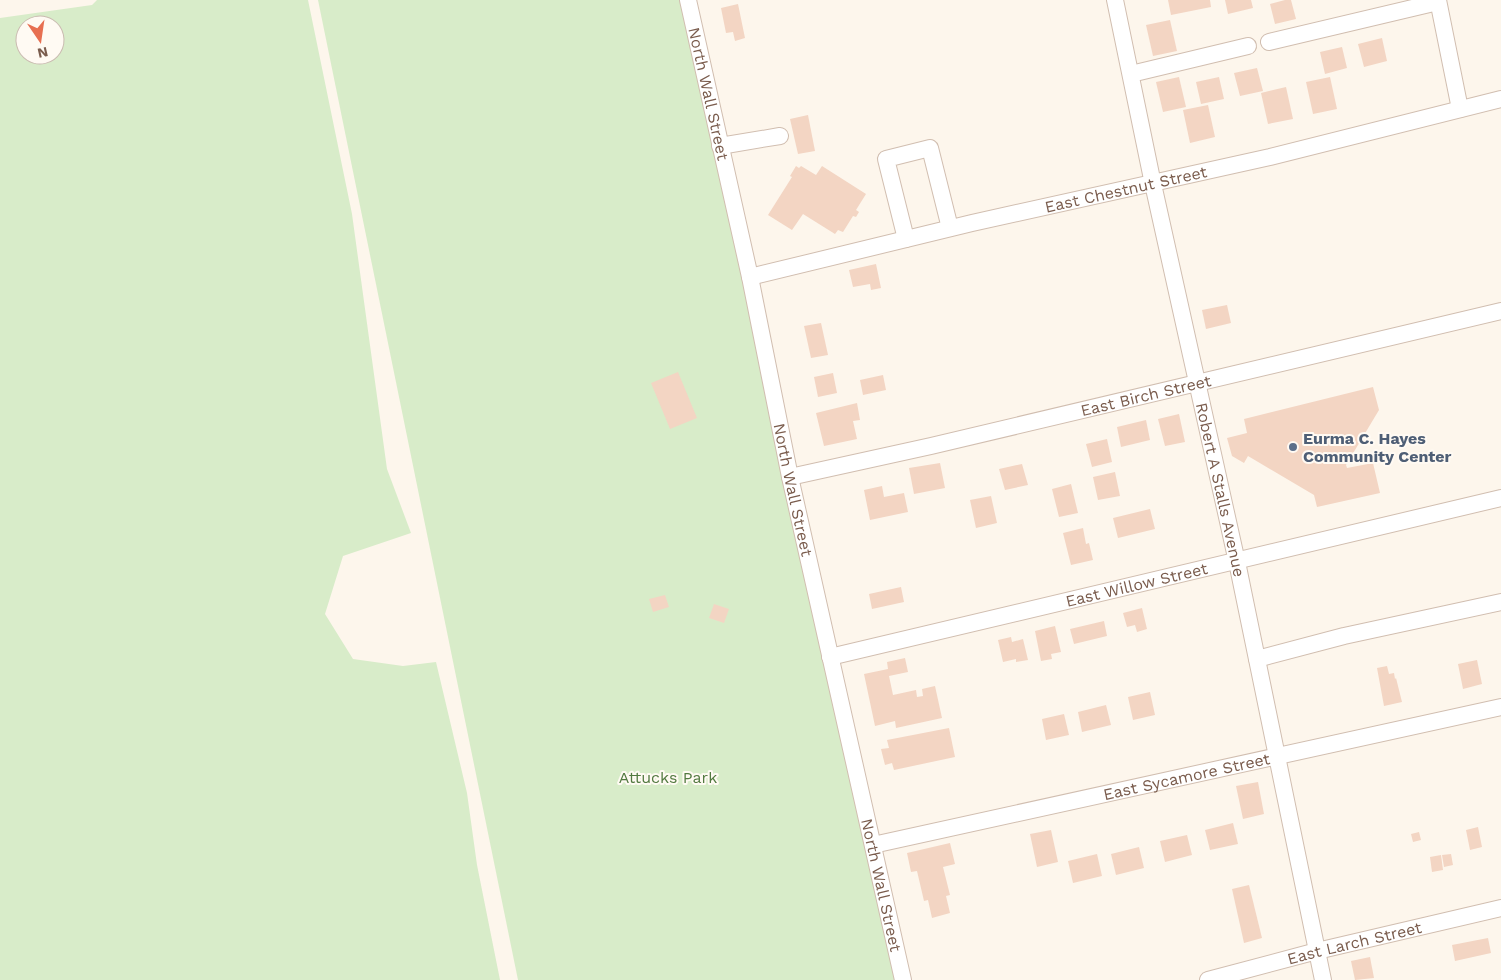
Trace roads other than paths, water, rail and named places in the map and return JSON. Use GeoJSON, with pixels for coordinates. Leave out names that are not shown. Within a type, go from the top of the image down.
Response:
{"type":"FeatureCollection","features":[{"type":"Feature","properties":{"kind":"street","name":"North Wall Street"},"geometry":{"type":"LineString","coordinates":[[688,0],[750,277],[790,477],[903,980]]}},
{"type":"Feature","properties":{"kind":"street","name":"Robert A Stalls Avenue"},"geometry":{"type":"LineString","coordinates":[[1115,0],[1153,184],[1237,562],[1323,980]]}},
{"type":"Feature","properties":{"kind":"street"},"geometry":{"type":"LineString","coordinates":[[1269,42],[1438,1],[1460,109]]}},
{"type":"Feature","properties":{"kind":"street"},"geometry":{"type":"LineString","coordinates":[[1131,74],[1248,46]]}},
{"type":"Feature","properties":{"kind":"street","name":"East Chestnut Street"},"geometry":{"type":"LineString","coordinates":[[750,277],[950,228],[1270,157],[1501,99]]}},
{"type":"Feature","properties":{"kind":"street"},"geometry":{"type":"LineString","coordinates":[[720,146],[780,136]]}},
{"type":"Feature","properties":{"kind":"street"},"geometry":{"type":"LineString","coordinates":[[906,239],[886,159],[930,148],[950,228]]}},
{"type":"Feature","properties":{"kind":"street","name":"East Birch Street"},"geometry":{"type":"LineString","coordinates":[[790,477],[931,446],[1501,311]]}},
{"type":"Feature","properties":{"kind":"street","name":"East Willow Street"},"geometry":{"type":"LineString","coordinates":[[830,657],[1501,498]]}},
{"type":"Feature","properties":{"kind":"street"},"geometry":{"type":"LineString","coordinates":[[1257,659],[1344,636],[1501,602]]}},
{"type":"Feature","properties":{"kind":"street","name":"East Sycamore Street"},"geometry":{"type":"LineString","coordinates":[[874,845],[1277,758],[1501,707]]}},
{"type":"Feature","properties":{"kind":"street","name":"East Larch Street"},"geometry":{"type":"LineString","coordinates":[[1208,980],[1317,951],[1501,908]]}},
{"type":"Feature","properties":{"kind":"place","name":"Eurma C. Hayes Community Center"},"geometry":{"type":"Point","coordinates":[1293,447]}},
{"type":"Feature","properties":{"kind":"park label","name":"Attucks Park"},"geometry":{"type":"Point","coordinates":[668,777]}}]}
